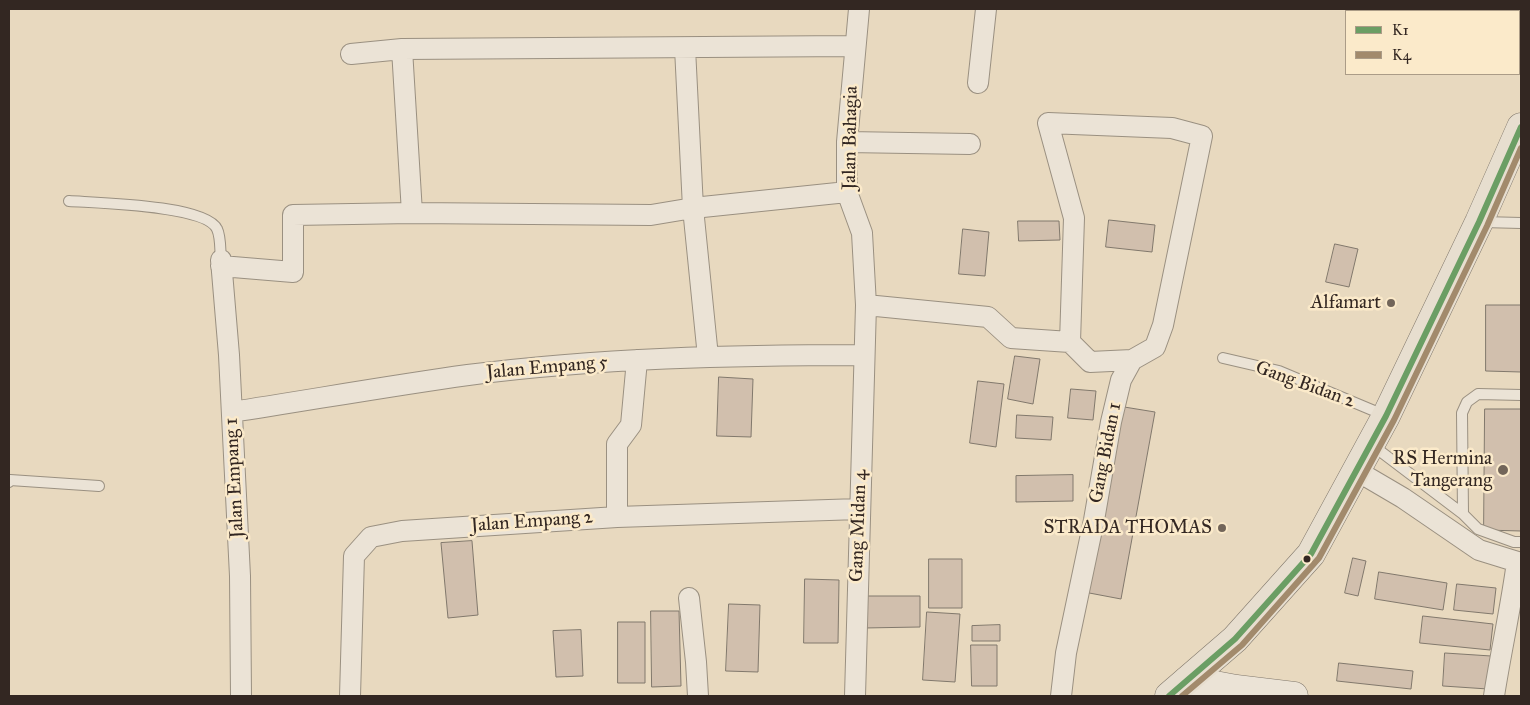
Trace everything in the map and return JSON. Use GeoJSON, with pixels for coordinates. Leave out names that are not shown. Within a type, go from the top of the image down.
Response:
{"type":"FeatureCollection","features":[{"type":"Feature","properties":{"kind":"highway"},"geometry":{"type":"LineString","coordinates":[[1176,690],[1235,639],[1311,554],[1358,471],[1386,416],[1479,222],[1521,127]]}},
{"type":"Feature","properties":{"kind":"street","name":"Jalan Bahagia"},"geometry":{"type":"LineString","coordinates":[[858,9],[847,142],[847,192],[862,233],[866,305],[864,355]]}},
{"type":"Feature","properties":{"kind":"street"},"geometry":{"type":"LineString","coordinates":[[978,84],[986,9]]}},
{"type":"Feature","properties":{"kind":"street"},"geometry":{"type":"LineString","coordinates":[[351,54],[402,49],[854,46]]}},
{"type":"Feature","properties":{"kind":"street"},"geometry":{"type":"LineString","coordinates":[[685,48],[693,208],[708,357]]}},
{"type":"Feature","properties":{"kind":"street"},"geometry":{"type":"LineString","coordinates":[[402,49],[412,213]]}},
{"type":"Feature","properties":{"kind":"street"},"geometry":{"type":"LineString","coordinates":[[866,305],[988,316],[1011,338],[1070,342],[1090,362],[1132,360],[1155,347],[1163,325],[1202,136],[1172,128],[1048,123],[1074,218],[1070,342]]}},
{"type":"Feature","properties":{"kind":"street"},"geometry":{"type":"LineString","coordinates":[[847,142],[970,144]]}},
{"type":"Feature","properties":{"kind":"street"},"geometry":{"type":"LineString","coordinates":[[221,263],[292,272],[293,215],[412,213],[651,215],[693,208],[847,192]]}},
{"type":"Feature","properties":{"kind":"street","name":"Jalan Empang 1"},"geometry":{"type":"LineString","coordinates":[[221,263],[232,412],[240,576],[240,696]]}},
{"type":"Feature","properties":{"kind":"street","name":"Jalan Empang 5"},"geometry":{"type":"LineString","coordinates":[[232,412],[468,375],[542,367],[708,357],[864,355]]}},
{"type":"Feature","properties":{"kind":"street","name":"Gang Midan 4"},"geometry":{"type":"LineString","coordinates":[[855,696],[864,355]]}},
{"type":"Feature","properties":{"kind":"street"},"geometry":{"type":"LineString","coordinates":[[617,517],[617,444],[631,425],[637,360]]}},
{"type":"Feature","properties":{"kind":"street","name":"Gang Bidan 1"},"geometry":{"type":"LineString","coordinates":[[1061,696],[1066,653],[1094,520],[1111,422],[1121,380],[1132,360]]}},
{"type":"Feature","properties":{"kind":"street"},"geometry":{"type":"LineString","coordinates":[[1358,471],[1403,498],[1479,550],[1519,563],[1494,696]]}},
{"type":"Feature","properties":{"kind":"street","name":"Jalan Empang 2"},"geometry":{"type":"LineString","coordinates":[[350,696],[354,556],[371,536],[402,531],[617,517],[859,509]]}},
{"type":"Feature","properties":{"kind":"street"},"geometry":{"type":"LineString","coordinates":[[689,598],[698,696]]}},
{"type":"Feature","properties":{"kind":"street"},"geometry":{"type":"LineString","coordinates":[[1176,690],[1236,689],[1294,696]]}},
{"type":"Feature","properties":{"kind":"lane"},"geometry":{"type":"LineString","coordinates":[[70,201],[172,209],[209,220],[217,228],[221,263]]}},
{"type":"Feature","properties":{"kind":"lane"},"geometry":{"type":"LineString","coordinates":[[1479,222],[1521,224]]}},
{"type":"Feature","properties":{"kind":"lane","name":"Gang Bidan 2"},"geometry":{"type":"LineString","coordinates":[[1223,358],[1279,371],[1386,416]]}},
{"type":"Feature","properties":{"kind":"lane"},"geometry":{"type":"LineString","coordinates":[[1463,514],[1462,413],[1467,402],[1478,394],[1521,395]]}},
{"type":"Feature","properties":{"kind":"lane"},"geometry":{"type":"LineString","coordinates":[[1371,445],[1463,514],[1478,529],[1514,542],[1521,542]]}},
{"type":"Feature","properties":{"kind":"lane"},"geometry":{"type":"LineString","coordinates":[[9,482],[10,480],[99,486]]}},
{"type":"Feature","properties":{"kind":"building"},"geometry":{"type":"Polygon","coordinates":[[[1109,220],[1155,225],[1152,252],[1106,247],[1109,220]]]}},
{"type":"Feature","properties":{"kind":"building"},"geometry":{"type":"Polygon","coordinates":[[[1018,221],[1059,221],[1060,240],[1019,241],[1018,221]]]}},
{"type":"Feature","properties":{"kind":"building"},"geometry":{"type":"Polygon","coordinates":[[[963,229],[989,232],[985,276],[959,274],[963,229]]]}},
{"type":"Feature","properties":{"kind":"building"},"geometry":{"type":"Polygon","coordinates":[[[1335,244],[1358,249],[1349,287],[1326,282],[1335,244]]]}},
{"type":"Feature","properties":{"kind":"building"},"geometry":{"type":"Polygon","coordinates":[[[1486,305],[1521,305],[1521,372],[1486,371],[1486,305]]]}},
{"type":"Feature","properties":{"kind":"building"},"geometry":{"type":"Polygon","coordinates":[[[1015,356],[1040,359],[1033,404],[1008,399],[1015,356]]]}},
{"type":"Feature","properties":{"kind":"building"},"geometry":{"type":"Polygon","coordinates":[[[719,377],[753,379],[751,437],[717,436],[719,377]]]}},
{"type":"Feature","properties":{"kind":"building"},"geometry":{"type":"Polygon","coordinates":[[[978,381],[1004,384],[996,447],[970,443],[978,381]]]}},
{"type":"Feature","properties":{"kind":"building"},"geometry":{"type":"Polygon","coordinates":[[[1071,389],[1096,391],[1093,420],[1068,418],[1071,389]]]}},
{"type":"Feature","properties":{"kind":"building"},"geometry":{"type":"Polygon","coordinates":[[[1118,406],[1155,412],[1121,599],[1084,592],[1118,406]]]}},
{"type":"Feature","properties":{"kind":"building","name":"RS Hermina Tangerang"},"geometry":{"type":"Polygon","coordinates":[[[1485,409],[1521,409],[1521,531],[1484,530],[1485,409]]]}},
{"type":"Feature","properties":{"kind":"building"},"geometry":{"type":"Polygon","coordinates":[[[1017,415],[1053,417],[1051,440],[1016,438],[1017,415]]]}},
{"type":"Feature","properties":{"kind":"building"},"geometry":{"type":"Polygon","coordinates":[[[1073,475],[1073,501],[1016,502],[1016,476],[1073,475]]]}},
{"type":"Feature","properties":{"kind":"building"},"geometry":{"type":"Polygon","coordinates":[[[472,541],[478,615],[448,618],[441,543],[472,541]]]}},
{"type":"Feature","properties":{"kind":"building"},"geometry":{"type":"Polygon","coordinates":[[[1353,558],[1366,561],[1358,596],[1345,593],[1353,558]]]}},
{"type":"Feature","properties":{"kind":"building"},"geometry":{"type":"Polygon","coordinates":[[[929,559],[962,559],[962,608],[929,608],[929,559]]]}},
{"type":"Feature","properties":{"kind":"building"},"geometry":{"type":"Polygon","coordinates":[[[1379,572],[1447,583],[1443,610],[1375,599],[1379,572]]]}},
{"type":"Feature","properties":{"kind":"building"},"geometry":{"type":"Polygon","coordinates":[[[805,579],[839,580],[838,643],[804,643],[805,579]]]}},
{"type":"Feature","properties":{"kind":"building"},"geometry":{"type":"Polygon","coordinates":[[[1457,584],[1496,588],[1493,614],[1454,610],[1457,584]]]}},
{"type":"Feature","properties":{"kind":"building"},"geometry":{"type":"Polygon","coordinates":[[[864,596],[920,596],[920,627],[864,628],[864,596]]]}},
{"type":"Feature","properties":{"kind":"building"},"geometry":{"type":"Polygon","coordinates":[[[729,604],[760,605],[758,672],[726,671],[729,604]]]}},
{"type":"Feature","properties":{"kind":"building"},"geometry":{"type":"Polygon","coordinates":[[[651,611],[679,611],[681,686],[652,687],[651,611]]]}},
{"type":"Feature","properties":{"kind":"building"},"geometry":{"type":"Polygon","coordinates":[[[927,612],[960,614],[955,682],[923,680],[927,612]]]}},
{"type":"Feature","properties":{"kind":"building"},"geometry":{"type":"Polygon","coordinates":[[[1423,616],[1493,624],[1490,650],[1420,643],[1423,616]]]}},
{"type":"Feature","properties":{"kind":"building"},"geometry":{"type":"Polygon","coordinates":[[[618,622],[645,622],[645,683],[618,683],[618,622]]]}},
{"type":"Feature","properties":{"kind":"building"},"geometry":{"type":"Polygon","coordinates":[[[1000,625],[1000,641],[972,641],[972,626],[1000,625]]]}},
{"type":"Feature","properties":{"kind":"building"},"geometry":{"type":"Polygon","coordinates":[[[581,630],[583,676],[556,677],[553,631],[581,630]]]}},
{"type":"Feature","properties":{"kind":"building"},"geometry":{"type":"Polygon","coordinates":[[[971,645],[997,645],[997,686],[972,686],[971,645]]]}},
{"type":"Feature","properties":{"kind":"building"},"geometry":{"type":"Polygon","coordinates":[[[1445,653],[1491,656],[1488,689],[1443,686],[1445,653]]]}},
{"type":"Feature","properties":{"kind":"building"},"geometry":{"type":"Polygon","coordinates":[[[1339,663],[1413,671],[1411,689],[1337,681],[1339,663]]]}},
{"type":"Feature","properties":{"kind":"transit line","name":"K1"},"geometry":{"type":"LineString","coordinates":[[1169,696],[1235,639],[1311,554],[1386,416],[1479,222],[1521,127]]}},
{"type":"Feature","properties":{"kind":"transit line","name":"K4"},"geometry":{"type":"LineString","coordinates":[[1182,696],[1242,645],[1319,558],[1394,420],[1487,226],[1521,148]]}},
{"type":"Feature","properties":{"kind":"place","name":"Alfamart"},"geometry":{"type":"Point","coordinates":[1391,303]}},
{"type":"Feature","properties":{"kind":"place","name":"RS Hermina Tangerang"},"geometry":{"type":"Point","coordinates":[1503,470]}},
{"type":"Feature","properties":{"kind":"place","name":"STRADA THOMAS"},"geometry":{"type":"Point","coordinates":[1222,528]}}]}
